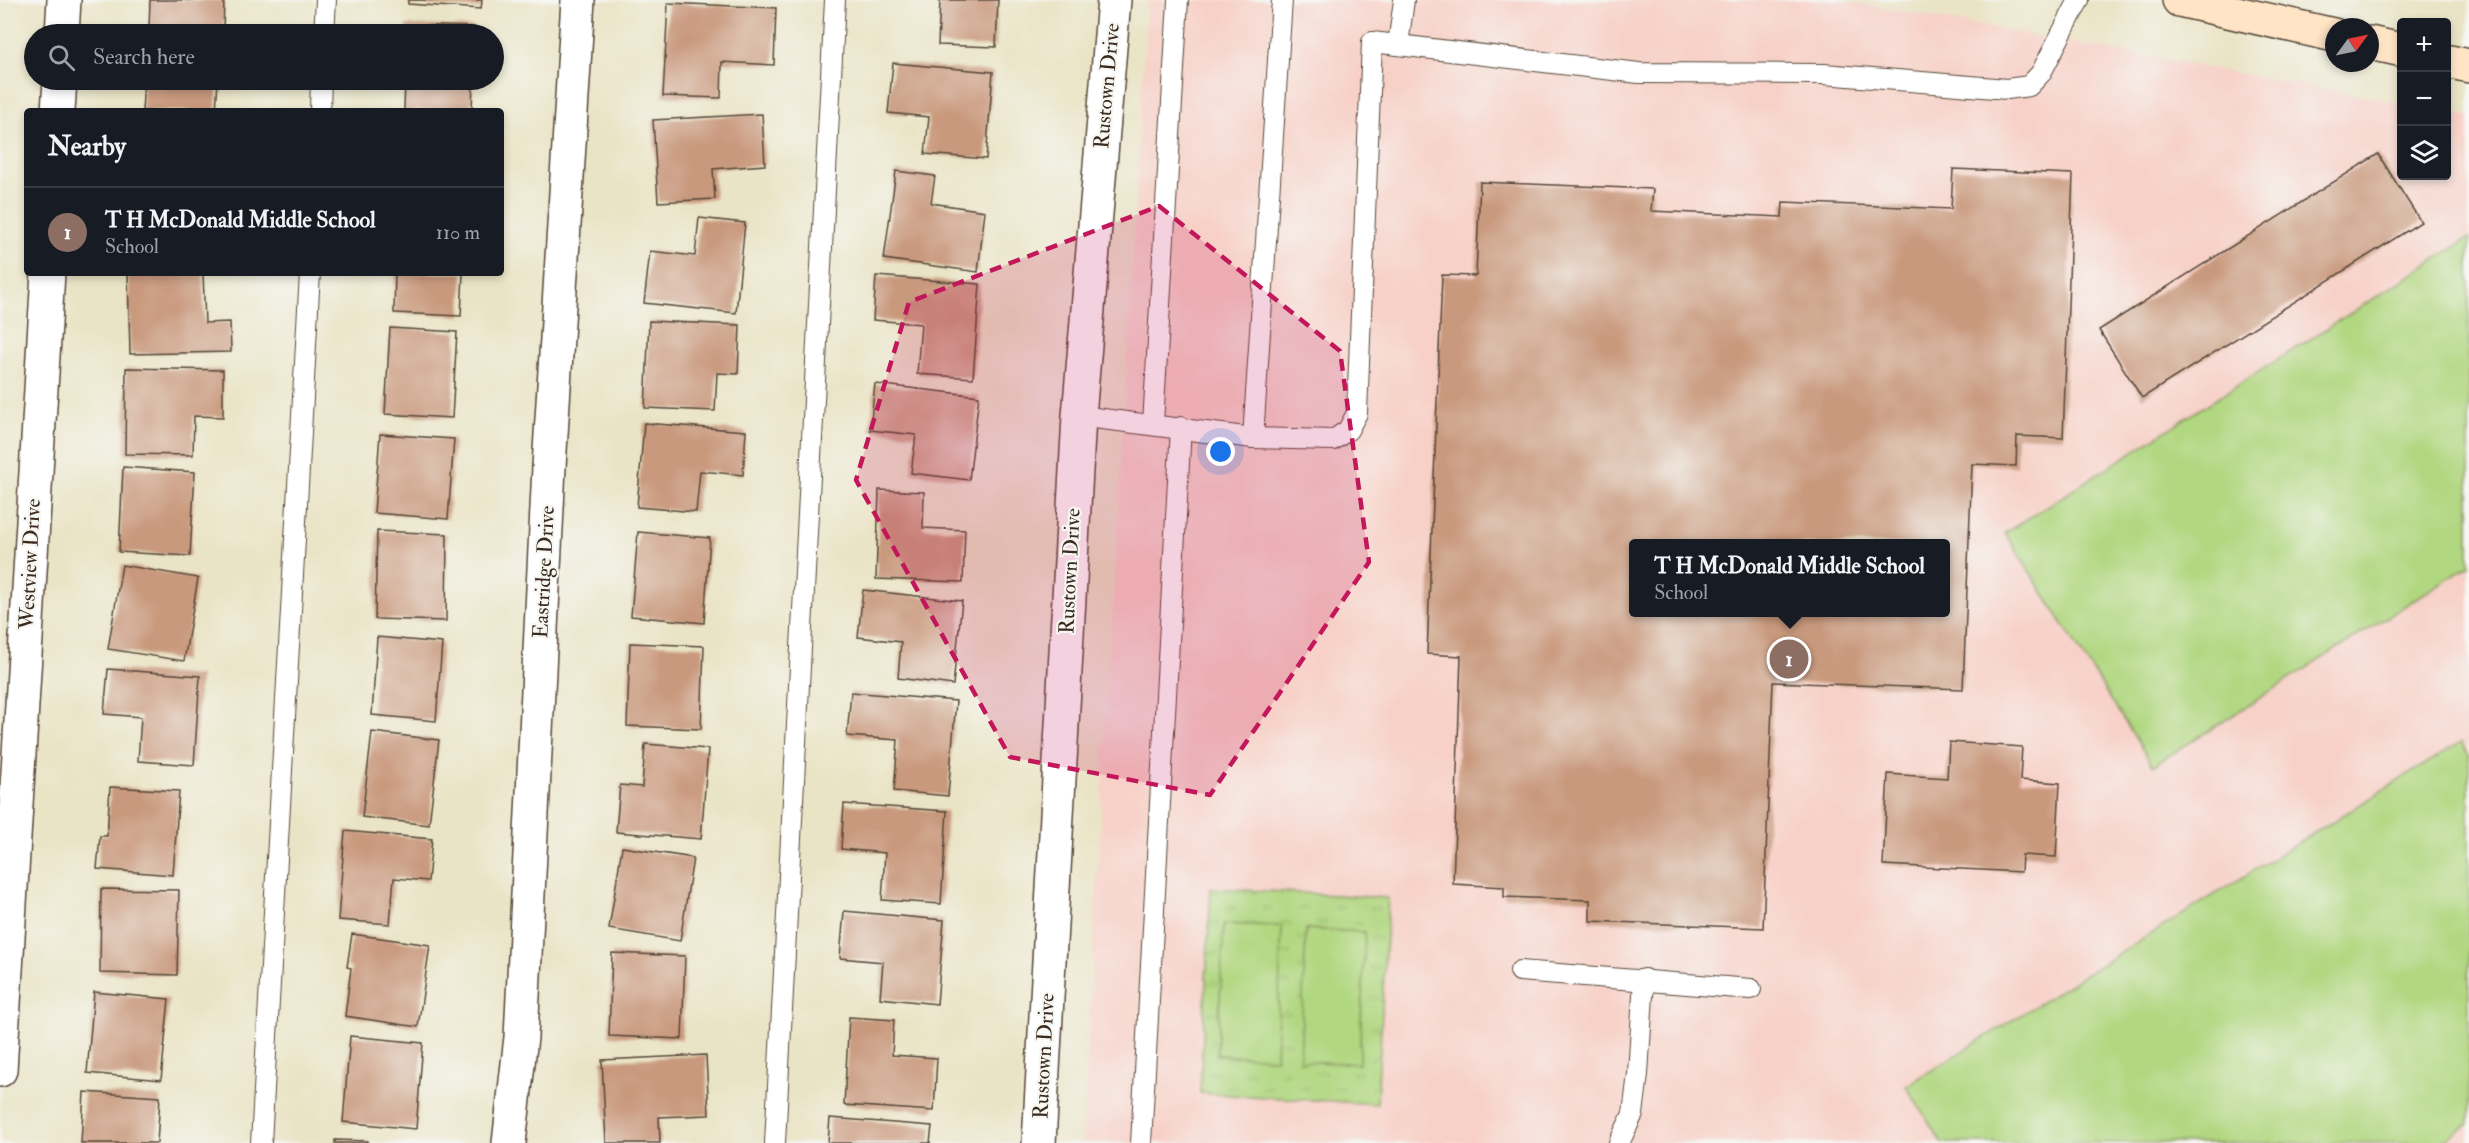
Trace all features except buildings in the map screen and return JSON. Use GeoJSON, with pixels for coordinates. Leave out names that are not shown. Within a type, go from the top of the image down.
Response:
{"type":"FeatureCollection","features":[{"type":"Feature","properties":{"kind":"main road"},"geometry":{"type":"LineString","coordinates":[[2179,0],[2325,33]]}},
{"type":"Feature","properties":{"kind":"main road"},"geometry":{"type":"LineString","coordinates":[[2379,45],[2397,49]]}},
{"type":"Feature","properties":{"kind":"main road"},"geometry":{"type":"LineString","coordinates":[[2451,62],[2469,66]]}},
{"type":"Feature","properties":{"kind":"street"},"geometry":{"type":"LineString","coordinates":[[63,24],[64,0]]}},
{"type":"Feature","properties":{"kind":"street","name":"Eastridge Drive"},"geometry":{"type":"LineString","coordinates":[[509,1143],[521,1037],[549,467],[578,0]]}},
{"type":"Feature","properties":{"kind":"street","name":"Rustown Drive"},"geometry":{"type":"LineString","coordinates":[[1039,1143],[1079,416],[1114,0]]}},
{"type":"Feature","properties":{"kind":"street"},"geometry":{"type":"LineString","coordinates":[[58,108],[59,90]]}},
{"type":"Feature","properties":{"kind":"street","name":"Westview Drive"},"geometry":{"type":"LineString","coordinates":[[0,1070],[48,276]]}},
{"type":"Feature","properties":{"kind":"lane"},"geometry":{"type":"LineString","coordinates":[[325,24],[326,0]]}},
{"type":"Feature","properties":{"kind":"lane"},"geometry":{"type":"LineString","coordinates":[[775,1143],[835,0]]}},
{"type":"Feature","properties":{"kind":"lane"},"geometry":{"type":"LineString","coordinates":[[1153,424],[1178,0]]}},
{"type":"Feature","properties":{"kind":"lane"},"geometry":{"type":"LineString","coordinates":[[1253,438],[1282,0]]}},
{"type":"Feature","properties":{"kind":"lane"},"geometry":{"type":"LineString","coordinates":[[1398,45],[1404,0]]}},
{"type":"Feature","properties":{"kind":"lane"},"geometry":{"type":"LineString","coordinates":[[1079,416],[1181,427],[1253,438],[1333,440],[1348,430],[1357,413],[1372,42],[1639,73],[1824,74],[2007,89],[2029,86],[2041,73],[2079,0]]}},
{"type":"Feature","properties":{"kind":"lane"},"geometry":{"type":"LineString","coordinates":[[320,108],[321,90]]}},
{"type":"Feature","properties":{"kind":"lane"},"geometry":{"type":"LineString","coordinates":[[261,1143],[310,276]]}},
{"type":"Feature","properties":{"kind":"lane"},"geometry":{"type":"LineString","coordinates":[[1141,1143],[1181,427]]}},
{"type":"Feature","properties":{"kind":"lane"},"geometry":{"type":"LineString","coordinates":[[1520,971],[1750,989]]}},
{"type":"Feature","properties":{"kind":"lane"},"geometry":{"type":"LineString","coordinates":[[1619,1143],[1633,1114],[1644,979]]}},
{"type":"Feature","properties":{"kind":"highlighted area"},"geometry":{"type":"Polygon","coordinates":[[[1159,206],[1340,351],[1369,562],[1210,795],[1010,757],[856,480],[909,302],[1159,206]]]}},
{"type":"Feature","properties":{"kind":"shaded area"},"geometry":{"type":"Polygon","coordinates":[[[1147,0],[1840,0],[2397,102],[2397,180],[2451,180],[2451,112],[2469,116],[2469,1143],[1082,1143],[1147,0]]]}},
{"type":"Feature","properties":{"kind":"green space"},"geometry":{"type":"Polygon","coordinates":[[[2469,238],[2469,565],[2153,766],[2005,533],[2469,238]]]}},
{"type":"Feature","properties":{"kind":"green space"},"geometry":{"type":"Polygon","coordinates":[[[2461,742],[2469,755],[2469,1124],[2439,1143],[1942,1143],[1906,1086],[2461,742]]]}},
{"type":"Feature","properties":{"kind":"green space"},"geometry":{"type":"Polygon","coordinates":[[[1211,888],[1388,898],[1377,1104],[1200,1093],[1211,888]]]}},
{"type":"Feature","properties":{"kind":"green space"},"geometry":{"type":"Polygon","coordinates":[[[1224,924],[1282,926],[1276,1058],[1217,1055],[1224,924]]]}},
{"type":"Feature","properties":{"kind":"green space"},"geometry":{"type":"Polygon","coordinates":[[[1306,929],[1365,932],[1359,1064],[1300,1061],[1306,929]]]}},
{"type":"Feature","properties":{"kind":"place","name":"T H McDonald Middle School"},"geometry":{"type":"Point","coordinates":[1789,659]}}]}
